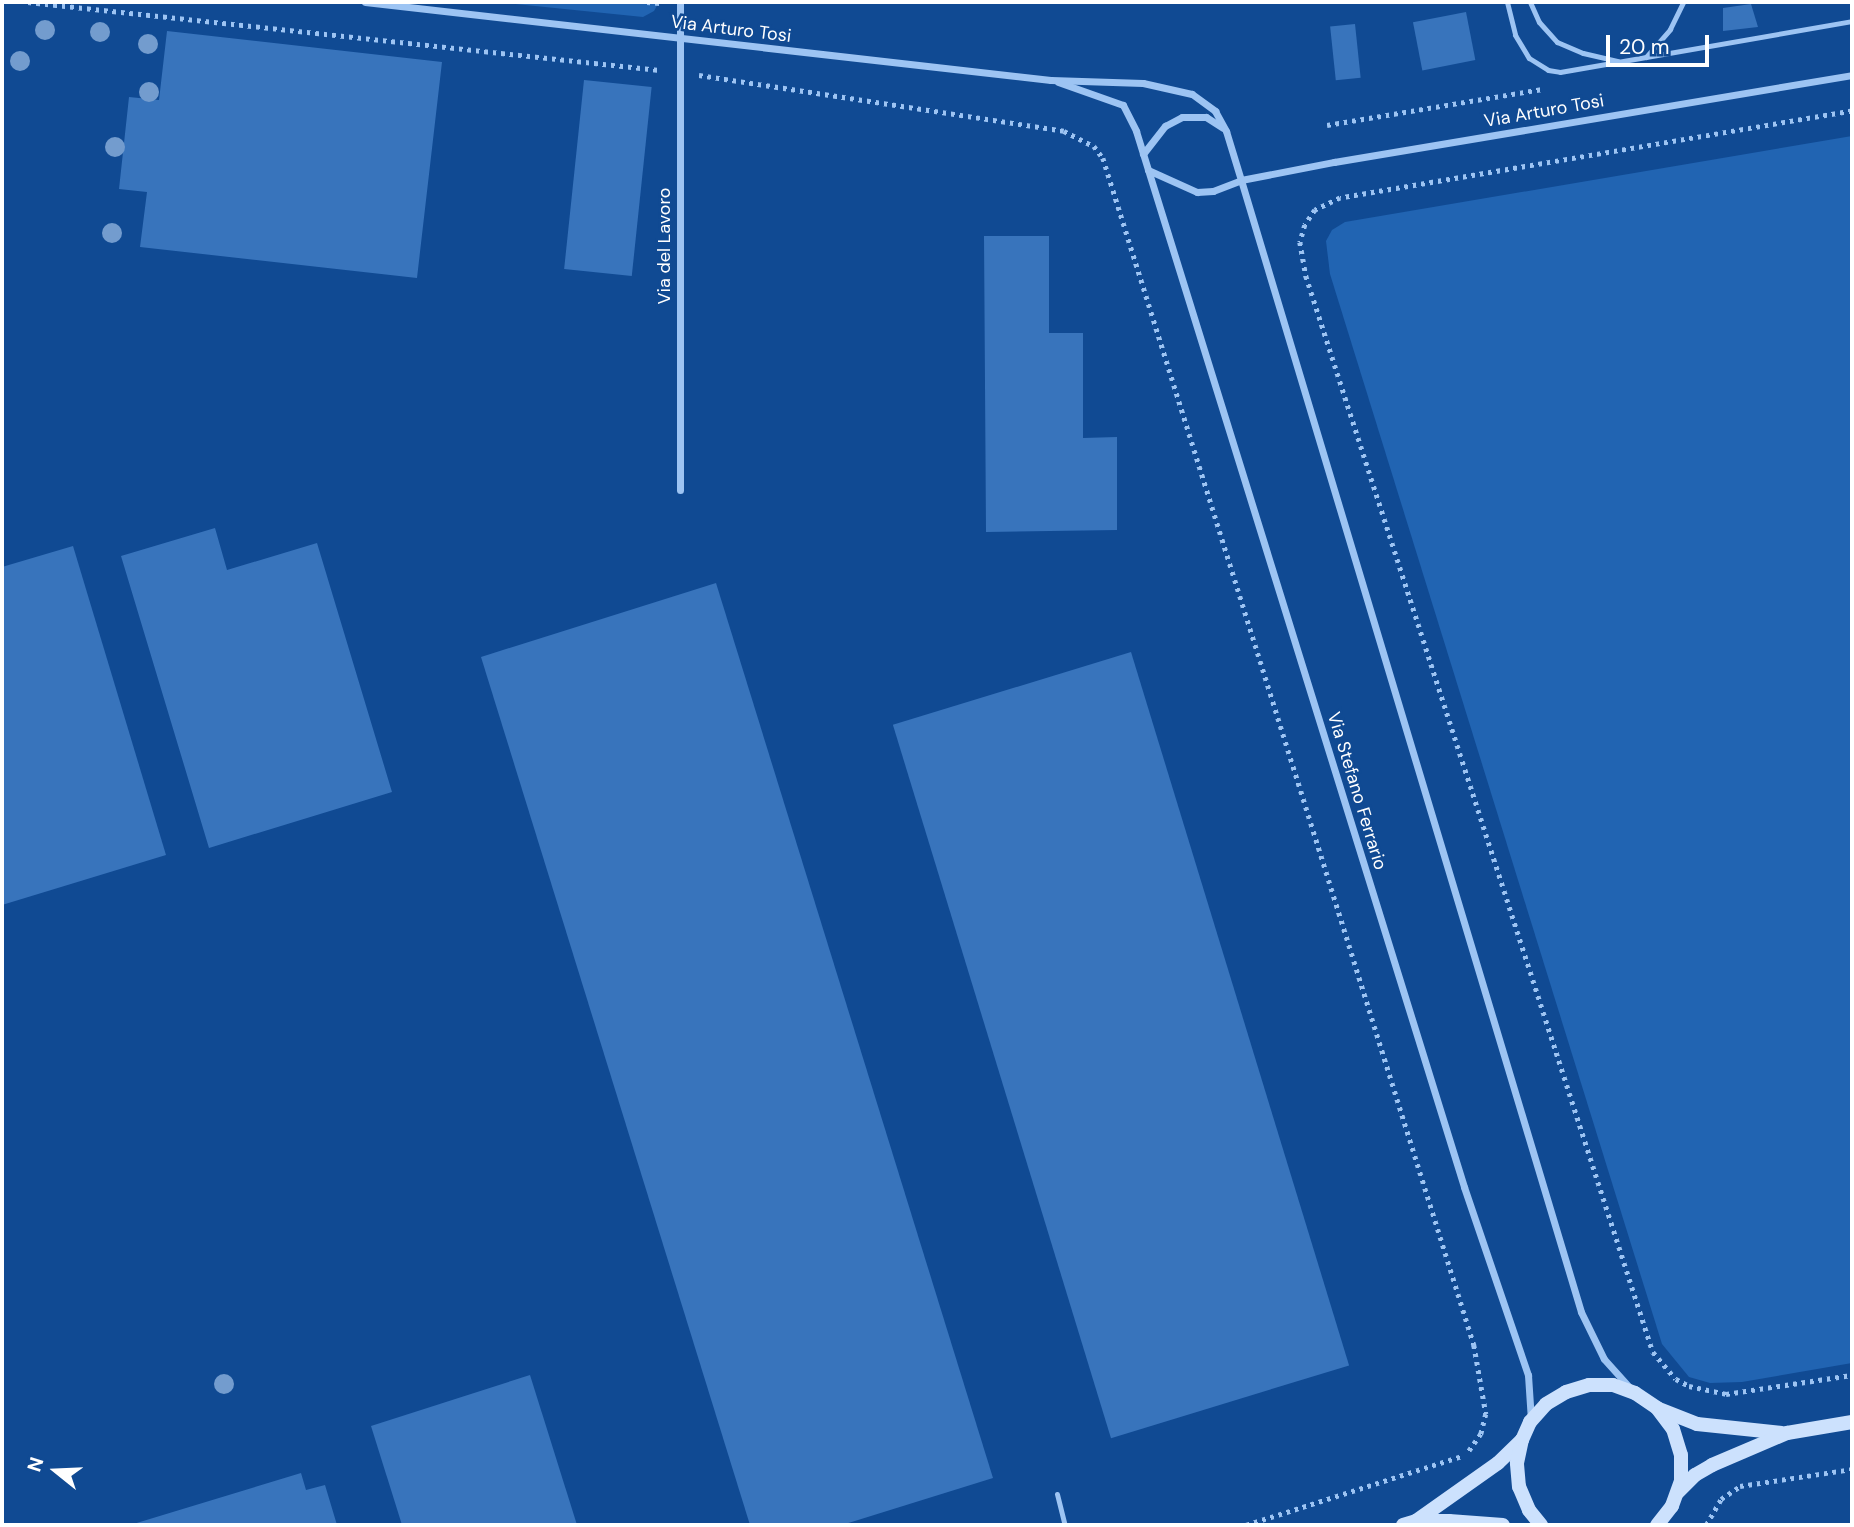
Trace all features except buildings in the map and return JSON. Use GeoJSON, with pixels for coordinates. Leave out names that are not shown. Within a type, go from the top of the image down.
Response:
{"type":"FeatureCollection","features":[{"type":"Feature","properties":{"kind":"street","name":"Via Arturo Tosi"},"geometry":{"type":"LineString","coordinates":[[365,2],[611,29],[680,40],[1051,80],[1127,81],[1181,90],[1208,104],[1221,118],[1241,180]]}},
{"type":"Feature","properties":{"kind":"street","name":"Via del Lavoro"},"geometry":{"type":"LineString","coordinates":[[680,2],[680,490]]}},
{"type":"Feature","properties":{"kind":"street","name":"Via Arturo Tosi"},"geometry":{"type":"LineString","coordinates":[[1051,80],[1122,105],[1132,118],[1148,170],[1197,192],[1222,189],[1241,180],[1852,75]]}},
{"type":"Feature","properties":{"kind":"street"},"geometry":{"type":"LineString","coordinates":[[1143,154],[1158,132],[1182,117],[1206,117],[1226,131]]}},
{"type":"Feature","properties":{"kind":"street","name":"Via Stefano Ferrario"},"geometry":{"type":"LineString","coordinates":[[1148,170],[1464,1187],[1528,1375],[1530,1422]]}},
{"type":"Feature","properties":{"kind":"street"},"geometry":{"type":"LineString","coordinates":[[1241,180],[1581,1312],[1604,1359],[1635,1393],[1657,1408],[1697,1424],[1787,1433]]}},
{"type":"Feature","properties":{"kind":"street"},"geometry":{"type":"LineString","coordinates":[[1541,1525],[1529,1510],[1520,1488],[1517,1463],[1522,1440],[1530,1422],[1546,1404],[1577,1388],[1613,1385],[1635,1393]]}},
{"type":"Feature","properties":{"kind":"street"},"geometry":{"type":"LineString","coordinates":[[1657,1408],[1673,1429],[1681,1455],[1681,1481],[1664,1525]]}},
{"type":"Feature","properties":{"kind":"street"},"geometry":{"type":"LineString","coordinates":[[1657,1525],[1695,1475],[1713,1465],[1787,1433],[1852,1422]]}},
{"type":"Feature","properties":{"kind":"street"},"geometry":{"type":"LineString","coordinates":[[1409,1523],[1498,1463],[1522,1440]]}},
{"type":"Feature","properties":{"kind":"street"},"geometry":{"type":"LineString","coordinates":[[1409,1523],[1503,1525]]}},
{"type":"Feature","properties":{"kind":"lane"},"geometry":{"type":"LineString","coordinates":[[1507,2],[1510,19],[1529,58],[1548,70],[1560,72],[1852,21]]}},
{"type":"Feature","properties":{"kind":"lane"},"geometry":{"type":"LineString","coordinates":[[1530,2],[1539,22],[1558,42],[1583,53],[1621,61]]}},
{"type":"Feature","properties":{"kind":"lane"},"geometry":{"type":"LineString","coordinates":[[1646,57],[1670,29],[1683,2]]}},
{"type":"Feature","properties":{"kind":"lane"},"geometry":{"type":"LineString","coordinates":[[1057,1494],[1065,1525]]}},
{"type":"Feature","properties":{"kind":"path"},"geometry":{"type":"LineString","coordinates":[[28,2],[680,72],[1065,131],[1094,146],[1109,171],[1470,1331],[1485,1404],[1482,1434],[1462,1456],[1246,1525]]}},
{"type":"Feature","properties":{"kind":"path"},"geometry":{"type":"LineString","coordinates":[[1852,111],[1340,198],[1315,210],[1305,225],[1300,242],[1310,290],[1653,1352],[1676,1379],[1689,1386],[1726,1394],[1852,1375]]}},
{"type":"Feature","properties":{"kind":"path"},"geometry":{"type":"LineString","coordinates":[[1706,1525],[1721,1499],[1740,1486],[1852,1469]]}},
{"type":"Feature","properties":{"kind":"shaded area"},"geometry":{"type":"Polygon","coordinates":[[[496,2],[659,2],[654,11],[643,17],[496,2]]]}},
{"type":"Feature","properties":{"kind":"shaded area"},"geometry":{"type":"Polygon","coordinates":[[[1852,136],[1852,1363],[1742,1382],[1710,1383],[1689,1377],[1662,1344],[1330,274],[1326,241],[1332,230],[1345,222],[1852,136]]]}}]}
